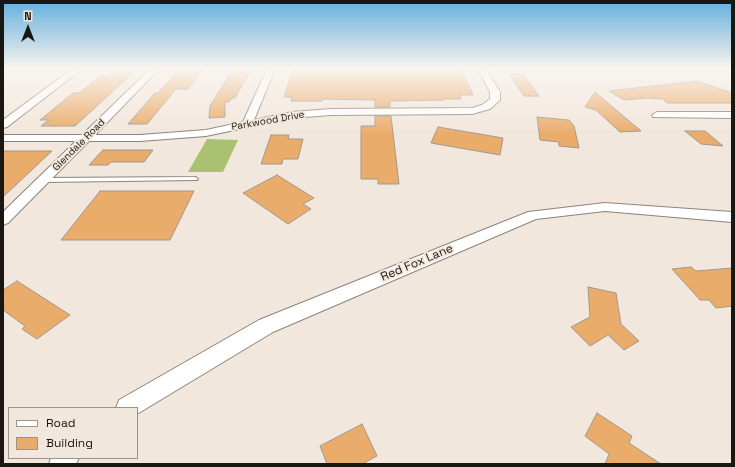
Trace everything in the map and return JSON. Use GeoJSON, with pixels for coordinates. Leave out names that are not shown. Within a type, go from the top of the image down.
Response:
{"type":"FeatureCollection","features":[{"type":"Feature","properties":{"kind":"street"},"geometry":{"type":"LineString","coordinates":[[3,125],[49,91]]}},
{"type":"Feature","properties":{"kind":"street","name":"Glendale Road"},"geometry":{"type":"LineString","coordinates":[[3,220],[133,91]]}},
{"type":"Feature","properties":{"kind":"street"},"geometry":{"type":"LineString","coordinates":[[247,124],[261,91]]}},
{"type":"Feature","properties":{"kind":"street","name":"Parkwood Drive"},"geometry":{"type":"LineString","coordinates":[[3,138],[140,138],[206,133],[292,115],[331,112],[464,112],[478,110],[492,104],[496,97],[493,91]]}},
{"type":"Feature","properties":{"kind":"street"},"geometry":{"type":"LineString","coordinates":[[657,115],[732,115]]}},
{"type":"Feature","properties":{"kind":"street","name":"Red Fox Lane"},"geometry":{"type":"LineString","coordinates":[[129,407],[266,326],[533,214],[605,207],[732,216]]}},
{"type":"Feature","properties":{"kind":"lane"},"geometry":{"type":"LineString","coordinates":[[44,180],[195,179]]}},
{"type":"Feature","properties":{"kind":"green space"},"geometry":{"type":"Polygon","coordinates":[[[207,139],[238,140],[223,172],[188,172],[207,139]]]}},
{"type":"Feature","properties":{"kind":"building"},"geometry":{"type":"Polygon","coordinates":[[[82,91],[113,91],[75,126],[41,126],[49,120],[40,120],[73,93],[79,93],[82,91]]]}},
{"type":"Feature","properties":{"kind":"building"},"geometry":{"type":"Polygon","coordinates":[[[160,91],[175,91],[147,124],[128,124],[155,93],[158,93],[160,91]]]}},
{"type":"Feature","properties":{"kind":"building"},"geometry":{"type":"Polygon","coordinates":[[[219,91],[239,91],[235,98],[232,98],[229,102],[225,102],[225,117],[209,118],[210,106],[219,91]]]}},
{"type":"Feature","properties":{"kind":"building"},"geometry":{"type":"Polygon","coordinates":[[[286,91],[471,91],[473,95],[460,95],[461,99],[390,101],[390,107],[375,107],[375,100],[323,99],[322,101],[291,101],[292,97],[284,97],[286,91]]]}},
{"type":"Feature","properties":{"kind":"building"},"geometry":{"type":"Polygon","coordinates":[[[520,91],[535,91],[539,96],[524,96],[520,91]]]}},
{"type":"Feature","properties":{"kind":"building"},"geometry":{"type":"Polygon","coordinates":[[[609,91],[726,91],[732,93],[732,103],[667,103],[663,99],[647,98],[624,100],[609,91]]]}},
{"type":"Feature","properties":{"kind":"building"},"geometry":{"type":"Polygon","coordinates":[[[595,92],[641,131],[620,132],[596,110],[585,107],[595,92]]]}},
{"type":"Feature","properties":{"kind":"building"},"geometry":{"type":"Polygon","coordinates":[[[375,116],[391,116],[399,184],[378,184],[378,179],[361,179],[361,126],[375,126],[375,116]]]}},
{"type":"Feature","properties":{"kind":"building"},"geometry":{"type":"Polygon","coordinates":[[[537,117],[569,120],[574,126],[579,148],[559,146],[559,142],[540,140],[537,117]]]}},
{"type":"Feature","properties":{"kind":"building"},"geometry":{"type":"Polygon","coordinates":[[[438,127],[503,138],[500,155],[431,143],[438,127]]]}},
{"type":"Feature","properties":{"kind":"building"},"geometry":{"type":"Polygon","coordinates":[[[685,131],[705,131],[723,146],[701,144],[685,131]]]}},
{"type":"Feature","properties":{"kind":"building"},"geometry":{"type":"Polygon","coordinates":[[[271,135],[289,135],[288,139],[303,139],[298,159],[283,159],[282,164],[261,164],[271,135]]]}},
{"type":"Feature","properties":{"kind":"building"},"geometry":{"type":"Polygon","coordinates":[[[103,150],[153,150],[144,162],[111,162],[108,165],[89,165],[103,150]]]}},
{"type":"Feature","properties":{"kind":"building"},"geometry":{"type":"Polygon","coordinates":[[[3,151],[52,151],[3,197],[3,151]]]}},
{"type":"Feature","properties":{"kind":"building"},"geometry":{"type":"Polygon","coordinates":[[[277,175],[314,198],[303,204],[311,209],[288,224],[243,193],[277,175]]]}},
{"type":"Feature","properties":{"kind":"building"},"geometry":{"type":"Polygon","coordinates":[[[100,191],[194,191],[170,240],[61,240],[100,191]]]}},
{"type":"Feature","properties":{"kind":"building"},"geometry":{"type":"Polygon","coordinates":[[[691,267],[696,271],[732,268],[732,306],[716,308],[709,300],[700,300],[672,269],[691,267]]]}},
{"type":"Feature","properties":{"kind":"building"},"geometry":{"type":"Polygon","coordinates":[[[17,281],[70,315],[37,339],[22,329],[25,326],[3,310],[3,290],[17,281]]]}},
{"type":"Feature","properties":{"kind":"building"},"geometry":{"type":"Polygon","coordinates":[[[588,287],[616,293],[621,324],[639,341],[624,350],[608,335],[590,346],[571,327],[590,317],[588,287]]]}},
{"type":"Feature","properties":{"kind":"building"},"geometry":{"type":"Polygon","coordinates":[[[597,413],[632,436],[629,443],[661,464],[605,464],[609,454],[585,436],[597,413]]]}},
{"type":"Feature","properties":{"kind":"building"},"geometry":{"type":"Polygon","coordinates":[[[362,424],[377,456],[362,464],[327,464],[320,446],[362,424]]]}}]}
